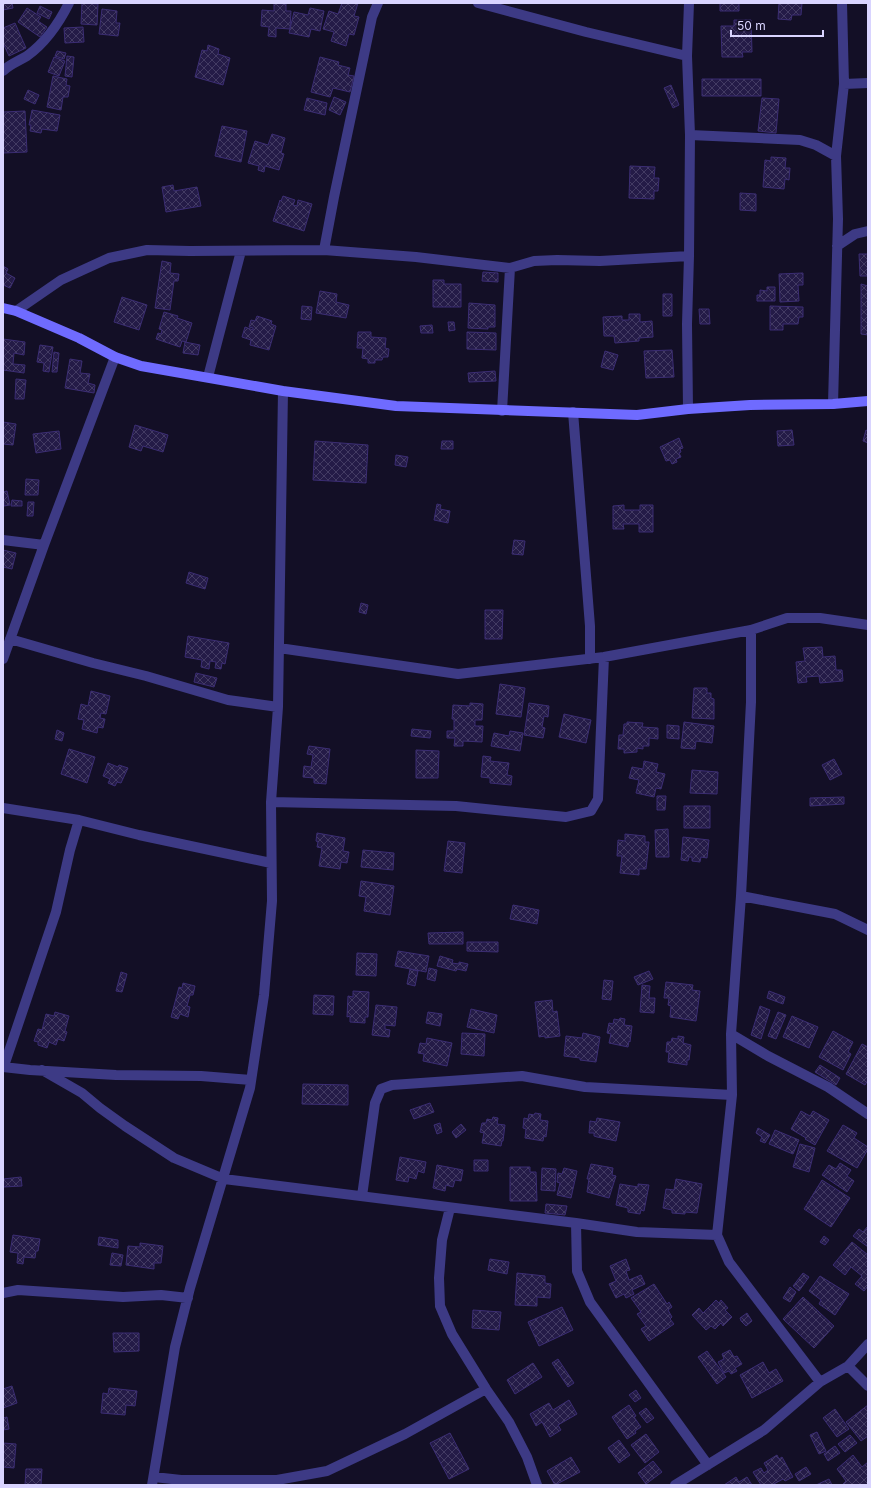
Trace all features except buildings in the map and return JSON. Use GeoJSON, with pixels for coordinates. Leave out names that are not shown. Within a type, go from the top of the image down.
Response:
{"type":"FeatureCollection","features":[{"type":"Feature","properties":{"kind":"street"},"geometry":{"type":"LineString","coordinates":[[3,57],[5,69],[38,47],[50,34],[69,3]]}},
{"type":"Feature","properties":{"kind":"street"},"geometry":{"type":"LineString","coordinates":[[324,250],[370,24],[378,3]]}},
{"type":"Feature","properties":{"kind":"street"},"geometry":{"type":"LineString","coordinates":[[478,3],[586,32],[686,56]]}},
{"type":"Feature","properties":{"kind":"street"},"geometry":{"type":"LineString","coordinates":[[688,409],[687,324],[690,135],[686,56],[689,3]]}},
{"type":"Feature","properties":{"kind":"street"},"geometry":{"type":"LineString","coordinates":[[833,404],[837,246],[836,156],[844,84],[842,3]]}},
{"type":"Feature","properties":{"kind":"street"},"geometry":{"type":"LineString","coordinates":[[844,84],[868,83]]}},
{"type":"Feature","properties":{"kind":"street"},"geometry":{"type":"LineString","coordinates":[[690,135],[800,140],[816,145],[836,156]]}},
{"type":"Feature","properties":{"kind":"street"},"geometry":{"type":"LineString","coordinates":[[837,246],[855,234],[868,231]]}},
{"type":"Feature","properties":{"kind":"street"},"geometry":{"type":"LineString","coordinates":[[16,311],[61,280],[109,258],[147,250],[324,250],[416,257],[510,268],[534,261],[600,261],[689,256]]}},
{"type":"Feature","properties":{"kind":"street"},"geometry":{"type":"LineString","coordinates":[[208,377],[241,251]]}},
{"type":"Feature","properties":{"kind":"street"},"geometry":{"type":"LineString","coordinates":[[502,411],[510,268]]}},
{"type":"Feature","properties":{"kind":"street"},"geometry":{"type":"LineString","coordinates":[[3,308],[16,311],[79,338],[115,357],[141,366],[283,391],[396,406],[637,415],[688,409],[833,404],[868,401]]}},
{"type":"Feature","properties":{"kind":"street"},"geometry":{"type":"LineString","coordinates":[[3,660],[44,545],[115,357]]}},
{"type":"Feature","properties":{"kind":"street"},"geometry":{"type":"LineString","coordinates":[[283,391],[278,707],[271,802],[272,901],[264,995],[250,1088],[188,1298],[176,1347],[153,1481],[277,1480],[327,1471],[405,1434],[486,1389]]}},
{"type":"Feature","properties":{"kind":"street"},"geometry":{"type":"LineString","coordinates":[[573,412],[590,626],[590,659]]}},
{"type":"Feature","properties":{"kind":"street"},"geometry":{"type":"LineString","coordinates":[[3,540],[44,545]]}},
{"type":"Feature","properties":{"kind":"street"},"geometry":{"type":"LineString","coordinates":[[279,648],[458,674],[604,657],[751,630],[787,618],[820,618],[868,625]]}},
{"type":"Feature","properties":{"kind":"street"},"geometry":{"type":"LineString","coordinates":[[751,630],[751,702],[741,896],[731,1034],[732,1095],[717,1235],[729,1262],[820,1382]]}},
{"type":"Feature","properties":{"kind":"street"},"geometry":{"type":"LineString","coordinates":[[10,639],[228,700],[278,707]]}},
{"type":"Feature","properties":{"kind":"street"},"geometry":{"type":"LineString","coordinates":[[271,802],[456,806],[566,817],[591,811],[598,799],[604,657]]}},
{"type":"Feature","properties":{"kind":"street"},"geometry":{"type":"LineString","coordinates":[[3,808],[79,820],[139,835],[271,863]]}},
{"type":"Feature","properties":{"kind":"street"},"geometry":{"type":"LineString","coordinates":[[79,820],[70,850],[56,912],[3,1066],[30,1070],[116,1075],[201,1076],[251,1080]]}},
{"type":"Feature","properties":{"kind":"street"},"geometry":{"type":"LineString","coordinates":[[741,896],[835,914],[868,930]]}},
{"type":"Feature","properties":{"kind":"street"},"geometry":{"type":"LineString","coordinates":[[731,1034],[768,1056],[828,1087],[868,1114]]}},
{"type":"Feature","properties":{"kind":"street"},"geometry":{"type":"LineString","coordinates":[[42,1070],[82,1093],[119,1122],[174,1158],[224,1179],[638,1232],[717,1235]]}},
{"type":"Feature","properties":{"kind":"street"},"geometry":{"type":"LineString","coordinates":[[362,1196],[375,1103],[381,1089],[392,1085],[522,1076],[585,1087],[732,1095]]}},
{"type":"Feature","properties":{"kind":"street"},"geometry":{"type":"LineString","coordinates":[[450,1208],[442,1240],[439,1278],[440,1306],[452,1334],[486,1389],[510,1422],[527,1457],[538,1485]]}},
{"type":"Feature","properties":{"kind":"street"},"geometry":{"type":"LineString","coordinates":[[576,1223],[577,1271],[590,1302],[708,1465]]}},
{"type":"Feature","properties":{"kind":"street"},"geometry":{"type":"LineString","coordinates":[[3,1293],[18,1290],[123,1297],[161,1295],[188,1298]]}},
{"type":"Feature","properties":{"kind":"street"},"geometry":{"type":"LineString","coordinates":[[675,1485],[764,1430],[820,1382],[848,1366],[868,1344]]}},
{"type":"Feature","properties":{"kind":"street"},"geometry":{"type":"LineString","coordinates":[[848,1366],[868,1386]]}}]}
